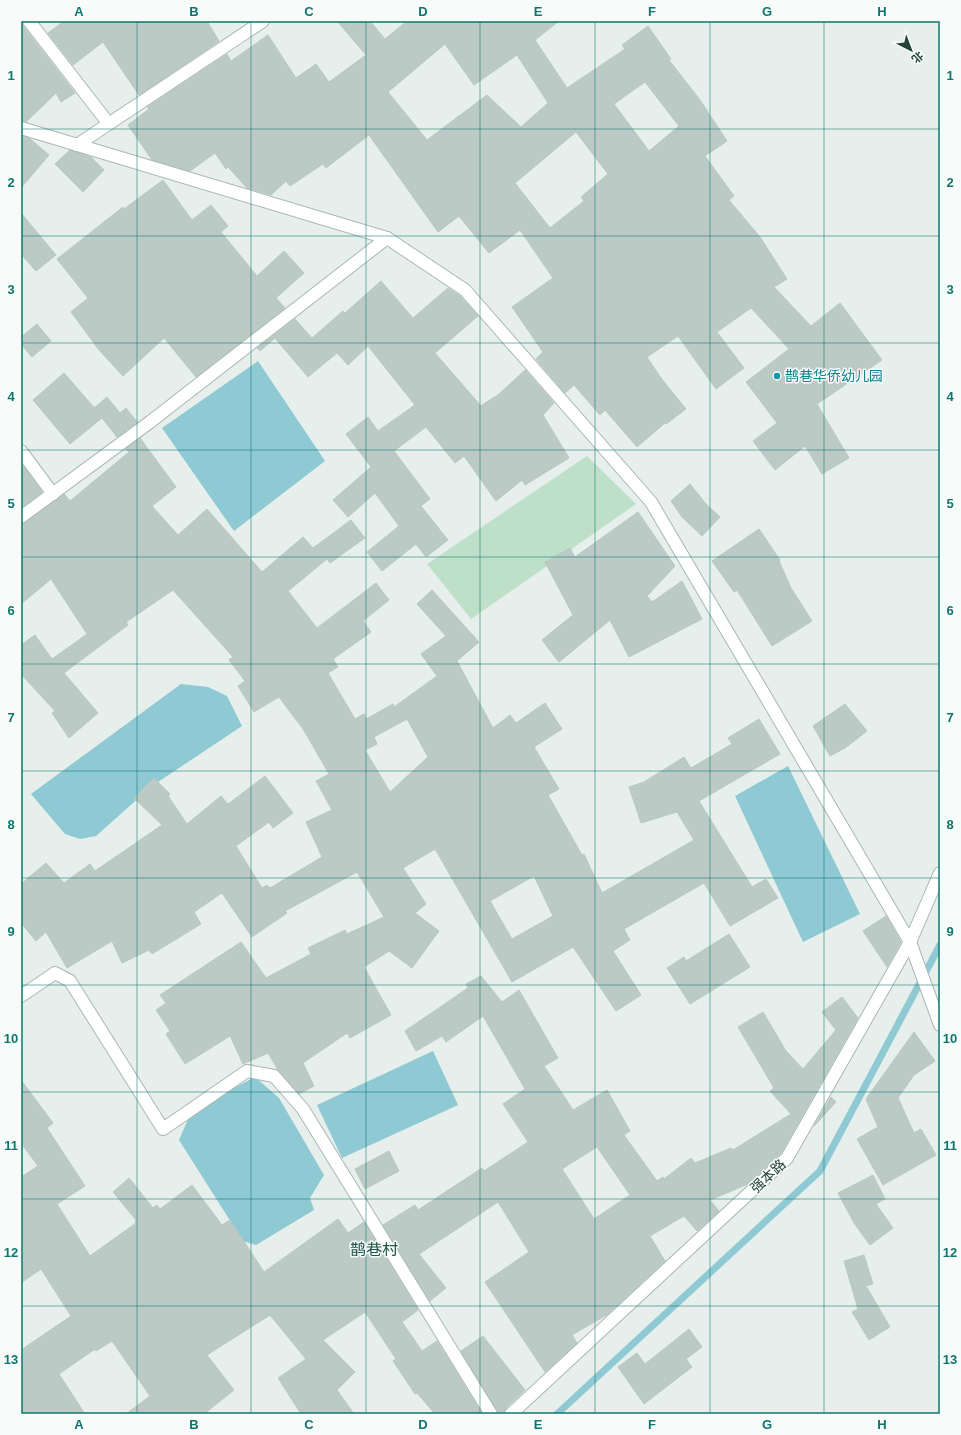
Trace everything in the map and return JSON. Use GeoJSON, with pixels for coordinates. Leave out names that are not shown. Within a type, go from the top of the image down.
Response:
{"type":"FeatureCollection","features":[{"type":"Feature","properties":{"kind":"street"},"geometry":{"type":"LineString","coordinates":[[29,21],[109,124]]}},
{"type":"Feature","properties":{"kind":"street"},"geometry":{"type":"LineString","coordinates":[[77,145],[263,21]]}},
{"type":"Feature","properties":{"kind":"street"},"geometry":{"type":"LineString","coordinates":[[21,128],[387,238],[465,290],[652,502],[910,942],[940,1026]]}},
{"type":"Feature","properties":{"kind":"street"},"geometry":{"type":"LineString","coordinates":[[21,517],[150,422],[387,238]]}},
{"type":"Feature","properties":{"kind":"street"},"geometry":{"type":"LineString","coordinates":[[21,451],[52,494]]}},
{"type":"Feature","properties":{"kind":"street","name":"强本路"},"geometry":{"type":"LineString","coordinates":[[511,1414],[788,1158],[910,942],[940,873]]}},
{"type":"Feature","properties":{"kind":"street"},"geometry":{"type":"LineString","coordinates":[[21,996],[55,972],[70,981],[163,1129],[247,1071],[274,1076],[302,1109],[491,1414]]}},
{"type":"Feature","properties":{"kind":"green space"},"geometry":{"type":"Polygon","coordinates":[[[587,456],[636,504],[471,619],[427,564],[587,456]]]}},
{"type":"Feature","properties":{"kind":"water"},"geometry":{"type":"Polygon","coordinates":[[[258,361],[325,461],[234,531],[162,428],[258,361]]]}},
{"type":"Feature","properties":{"kind":"water"},"geometry":{"type":"Polygon","coordinates":[[[181,684],[208,687],[227,696],[242,726],[152,786],[96,836],[80,839],[65,834],[31,794],[181,684]]]}},
{"type":"Feature","properties":{"kind":"water"},"geometry":{"type":"Polygon","coordinates":[[[788,766],[860,914],[803,942],[735,796],[788,766]]]}},
{"type":"Feature","properties":{"kind":"water"},"geometry":{"type":"Polygon","coordinates":[[[433,1051],[458,1105],[342,1158],[317,1105],[433,1051]]]}},
{"type":"Feature","properties":{"kind":"water"},"geometry":{"type":"Polygon","coordinates":[[[255,1077],[279,1098],[324,1175],[310,1198],[314,1210],[256,1245],[243,1241],[179,1140],[192,1110],[255,1077]]]}},
{"type":"Feature","properties":{"kind":"building"},"geometry":{"type":"Polygon","coordinates":[[[22,21],[23,26],[75,93],[61,102],[56,93],[26,122],[21,121],[22,21]]]}},
{"type":"Feature","properties":{"kind":"building"},"geometry":{"type":"Polygon","coordinates":[[[64,21],[207,21],[219,41],[139,95],[103,42],[73,65],[48,33],[64,21]]]}},
{"type":"Feature","properties":{"kind":"building"},"geometry":{"type":"Polygon","coordinates":[[[337,21],[370,21],[385,39],[407,21],[559,21],[535,40],[567,88],[625,49],[622,45],[648,26],[671,59],[669,60],[700,100],[727,141],[705,156],[734,196],[729,200],[760,237],[787,279],[774,287],[811,326],[840,303],[882,360],[817,404],[849,458],[822,474],[805,446],[775,470],[753,441],[777,423],[746,382],[789,349],[751,308],[717,332],[744,368],[716,389],[678,336],[647,357],[661,378],[686,409],[666,424],[665,423],[637,447],[605,410],[600,415],[574,385],[565,393],[536,359],[543,352],[512,307],[553,278],[520,230],[489,253],[459,216],[438,232],[369,135],[326,168],[323,164],[290,186],[286,181],[271,195],[247,188],[228,167],[226,169],[215,153],[190,171],[152,160],[128,125],[149,109],[147,107],[227,54],[231,61],[268,35],[296,78],[316,64],[329,82],[366,55],[337,21]],[[445,44],[388,92],[427,140],[487,95],[521,127],[548,103],[517,55],[474,85],[445,44]],[[645,82],[614,104],[649,151],[679,126],[645,82]],[[576,132],[515,183],[550,228],[584,201],[581,197],[608,174],[576,132]]]}},
{"type":"Feature","properties":{"kind":"building"},"geometry":{"type":"Polygon","coordinates":[[[21,136],[29,138],[49,155],[21,188],[21,136]]]}},
{"type":"Feature","properties":{"kind":"building"},"geometry":{"type":"Polygon","coordinates":[[[70,150],[91,157],[104,170],[83,192],[55,164],[70,150]]]}},
{"type":"Feature","properties":{"kind":"building"},"geometry":{"type":"Polygon","coordinates":[[[163,180],[192,220],[211,205],[228,226],[221,232],[257,276],[284,251],[304,273],[276,298],[285,308],[196,377],[164,338],[123,376],[99,350],[71,312],[88,298],[57,259],[123,207],[124,209],[163,180]]]}},
{"type":"Feature","properties":{"kind":"building"},"geometry":{"type":"Polygon","coordinates":[[[21,213],[56,255],[36,271],[21,254],[21,213]]]}},
{"type":"Feature","properties":{"kind":"building"},"geometry":{"type":"Polygon","coordinates":[[[381,281],[413,318],[448,288],[460,296],[478,316],[435,353],[481,406],[499,394],[525,370],[554,403],[543,415],[569,458],[525,485],[522,480],[496,501],[464,456],[455,463],[426,427],[394,451],[430,499],[421,506],[448,540],[426,557],[416,544],[382,571],[367,552],[399,526],[375,493],[348,517],[333,500],[371,467],[346,434],[368,417],[378,431],[415,405],[368,346],[348,365],[337,353],[308,377],[275,338],[260,351],[257,348],[295,319],[312,338],[343,311],[345,313],[381,281]]]}},
{"type":"Feature","properties":{"kind":"building"},"geometry":{"type":"Polygon","coordinates":[[[37,324],[51,341],[32,357],[21,344],[21,337],[37,324]]]}},
{"type":"Feature","properties":{"kind":"building"},"geometry":{"type":"Polygon","coordinates":[[[64,373],[94,408],[107,397],[120,413],[126,408],[137,422],[117,437],[102,418],[70,444],[33,400],[64,373]]]}},
{"type":"Feature","properties":{"kind":"building"},"geometry":{"type":"Polygon","coordinates":[[[140,438],[176,487],[152,506],[178,535],[207,509],[262,572],[303,537],[313,548],[351,520],[365,538],[330,563],[327,559],[288,591],[317,628],[376,583],[389,600],[363,621],[371,632],[333,659],[338,667],[328,673],[355,719],[364,714],[366,719],[393,704],[394,707],[437,676],[421,654],[446,636],[417,604],[432,590],[479,642],[457,661],[493,728],[510,715],[516,723],[545,703],[562,729],[534,747],[559,789],[548,795],[582,855],[584,854],[602,893],[694,840],[677,812],[641,823],[629,787],[644,782],[684,757],[691,768],[732,744],[728,738],[759,719],[780,754],[699,801],[752,887],[766,879],[778,898],[730,926],[704,883],[624,929],[630,940],[613,951],[641,995],[616,1011],[573,947],[512,982],[435,849],[403,868],[426,904],[415,913],[439,931],[412,968],[389,951],[364,967],[391,1015],[350,1038],[347,1033],[303,1063],[314,1086],[299,1094],[278,1070],[268,1053],[243,1064],[230,1036],[185,1064],[166,1034],[170,1031],[156,1010],[166,1003],[160,995],[241,942],[266,978],[311,954],[308,948],[345,930],[347,934],[384,917],[357,872],[285,911],[287,913],[252,937],[222,893],[194,912],[201,924],[152,954],[149,950],[122,963],[112,941],[67,968],[46,932],[36,941],[21,923],[21,884],[46,863],[64,883],[90,864],[95,871],[162,825],[134,798],[154,778],[170,794],[168,796],[187,824],[221,796],[228,804],[265,776],[293,813],[273,828],[269,822],[236,846],[262,888],[267,885],[270,888],[322,857],[306,822],[332,810],[316,781],[329,774],[303,729],[279,697],[254,712],[238,686],[245,681],[229,660],[233,657],[173,590],[126,622],[128,625],[64,673],[98,713],[69,738],[52,713],[55,711],[21,674],[21,645],[35,635],[52,659],[87,634],[51,579],[21,604],[21,524],[25,523],[64,494],[70,501],[129,452],[126,449],[140,438]],[[407,719],[374,737],[377,744],[365,750],[390,792],[428,757],[407,719]],[[534,876],[490,901],[512,939],[553,916],[534,876]]]}},
{"type":"Feature","properties":{"kind":"building"},"geometry":{"type":"Polygon","coordinates":[[[24,467],[42,492],[21,508],[21,469],[24,467]]]}},
{"type":"Feature","properties":{"kind":"building"},"geometry":{"type":"Polygon","coordinates":[[[690,484],[706,504],[720,517],[702,536],[682,517],[671,501],[690,484]]]}},
{"type":"Feature","properties":{"kind":"building"},"geometry":{"type":"Polygon","coordinates":[[[638,512],[675,566],[647,596],[652,602],[682,581],[702,619],[629,657],[610,620],[559,662],[542,640],[573,615],[545,562],[570,548],[575,557],[638,512]]]}},
{"type":"Feature","properties":{"kind":"building"},"geometry":{"type":"Polygon","coordinates":[[[759,529],[780,560],[779,561],[791,588],[812,621],[772,646],[737,590],[734,592],[712,561],[759,529]]]}},
{"type":"Feature","properties":{"kind":"building"},"geometry":{"type":"Polygon","coordinates":[[[845,704],[867,731],[845,748],[830,756],[813,726],[845,704]]]}},
{"type":"Feature","properties":{"kind":"building"},"geometry":{"type":"Polygon","coordinates":[[[886,916],[901,942],[887,967],[863,931],[886,916]]]}},
{"type":"Feature","properties":{"kind":"building"},"geometry":{"type":"Polygon","coordinates":[[[729,934],[750,967],[690,1004],[667,968],[684,957],[686,961],[729,934]]]}},
{"type":"Feature","properties":{"kind":"building"},"geometry":{"type":"Polygon","coordinates":[[[481,976],[502,1002],[519,990],[558,1058],[544,1066],[573,1110],[607,1090],[630,1131],[624,1135],[657,1181],[663,1177],[664,1179],[691,1158],[695,1163],[731,1148],[733,1150],[791,1114],[770,1091],[774,1088],[738,1027],[763,1012],[786,1051],[803,1069],[836,1030],[822,1012],[842,997],[858,1018],[781,1153],[748,1184],[710,1200],[719,1211],[697,1231],[684,1216],[650,1236],[665,1261],[608,1314],[572,1335],[577,1343],[545,1372],[485,1282],[529,1252],[498,1202],[419,1254],[446,1288],[430,1301],[383,1225],[415,1205],[418,1210],[482,1168],[484,1171],[528,1142],[503,1104],[525,1089],[483,1016],[446,1042],[442,1036],[416,1051],[405,1031],[468,988],[466,984],[481,976]],[[597,1147],[562,1169],[594,1219],[630,1195],[597,1147]]]}},
{"type":"Feature","properties":{"kind":"building"},"geometry":{"type":"Polygon","coordinates":[[[914,1032],[935,1061],[914,1075],[898,1098],[914,1133],[921,1129],[936,1155],[883,1185],[857,1139],[878,1127],[866,1099],[914,1032]]]}},
{"type":"Feature","properties":{"kind":"building"},"geometry":{"type":"Polygon","coordinates":[[[21,1080],[53,1123],[47,1128],[85,1186],[57,1204],[90,1256],[136,1223],[136,1220],[113,1192],[129,1178],[153,1208],[157,1205],[160,1209],[192,1185],[222,1225],[230,1220],[264,1272],[338,1219],[348,1233],[364,1222],[418,1310],[402,1322],[422,1351],[437,1341],[482,1414],[435,1414],[417,1393],[415,1394],[393,1361],[396,1359],[365,1312],[323,1340],[355,1372],[337,1390],[354,1414],[301,1414],[278,1378],[306,1359],[270,1315],[207,1355],[234,1390],[204,1414],[126,1414],[150,1396],[112,1341],[96,1351],[95,1349],[59,1374],[85,1414],[21,1414],[21,1350],[71,1316],[41,1269],[21,1283],[21,1177],[38,1166],[21,1143],[21,1080]]]}},
{"type":"Feature","properties":{"kind":"building"},"geometry":{"type":"Polygon","coordinates":[[[831,1097],[836,1102],[814,1126],[831,1097]]]}},
{"type":"Feature","properties":{"kind":"building"},"geometry":{"type":"Polygon","coordinates":[[[389,1151],[399,1171],[365,1189],[355,1169],[389,1151]]]}},
{"type":"Feature","properties":{"kind":"building"},"geometry":{"type":"Polygon","coordinates":[[[873,1175],[885,1199],[876,1204],[893,1228],[870,1245],[854,1223],[838,1193],[873,1175]]]}},
{"type":"Feature","properties":{"kind":"building"},"geometry":{"type":"Polygon","coordinates":[[[864,1255],[873,1284],[866,1286],[890,1327],[869,1340],[852,1312],[858,1309],[844,1261],[864,1255]]]}},
{"type":"Feature","properties":{"kind":"building"},"geometry":{"type":"Polygon","coordinates":[[[689,1329],[702,1347],[686,1359],[692,1367],[644,1404],[618,1367],[637,1353],[645,1364],[689,1329]]]}},
{"type":"Feature","properties":{"kind":"building"},"geometry":{"type":"Polygon","coordinates":[[[483,1336],[525,1390],[506,1408],[504,1414],[498,1414],[461,1351],[483,1336]]]}},
{"type":"Feature","properties":{"kind":"waterway"},"geometry":{"type":"LineString","coordinates":[[557,1414],[820,1171],[940,945]]}},
{"type":"Feature","properties":{"kind":"place","name":"鹊巷华侨幼儿园"},"geometry":{"type":"Point","coordinates":[777,376]}},
{"type":"Feature","properties":{"kind":"district","name":"鹊巷村"},"geometry":{"type":"Point","coordinates":[374,1249]}}]}
